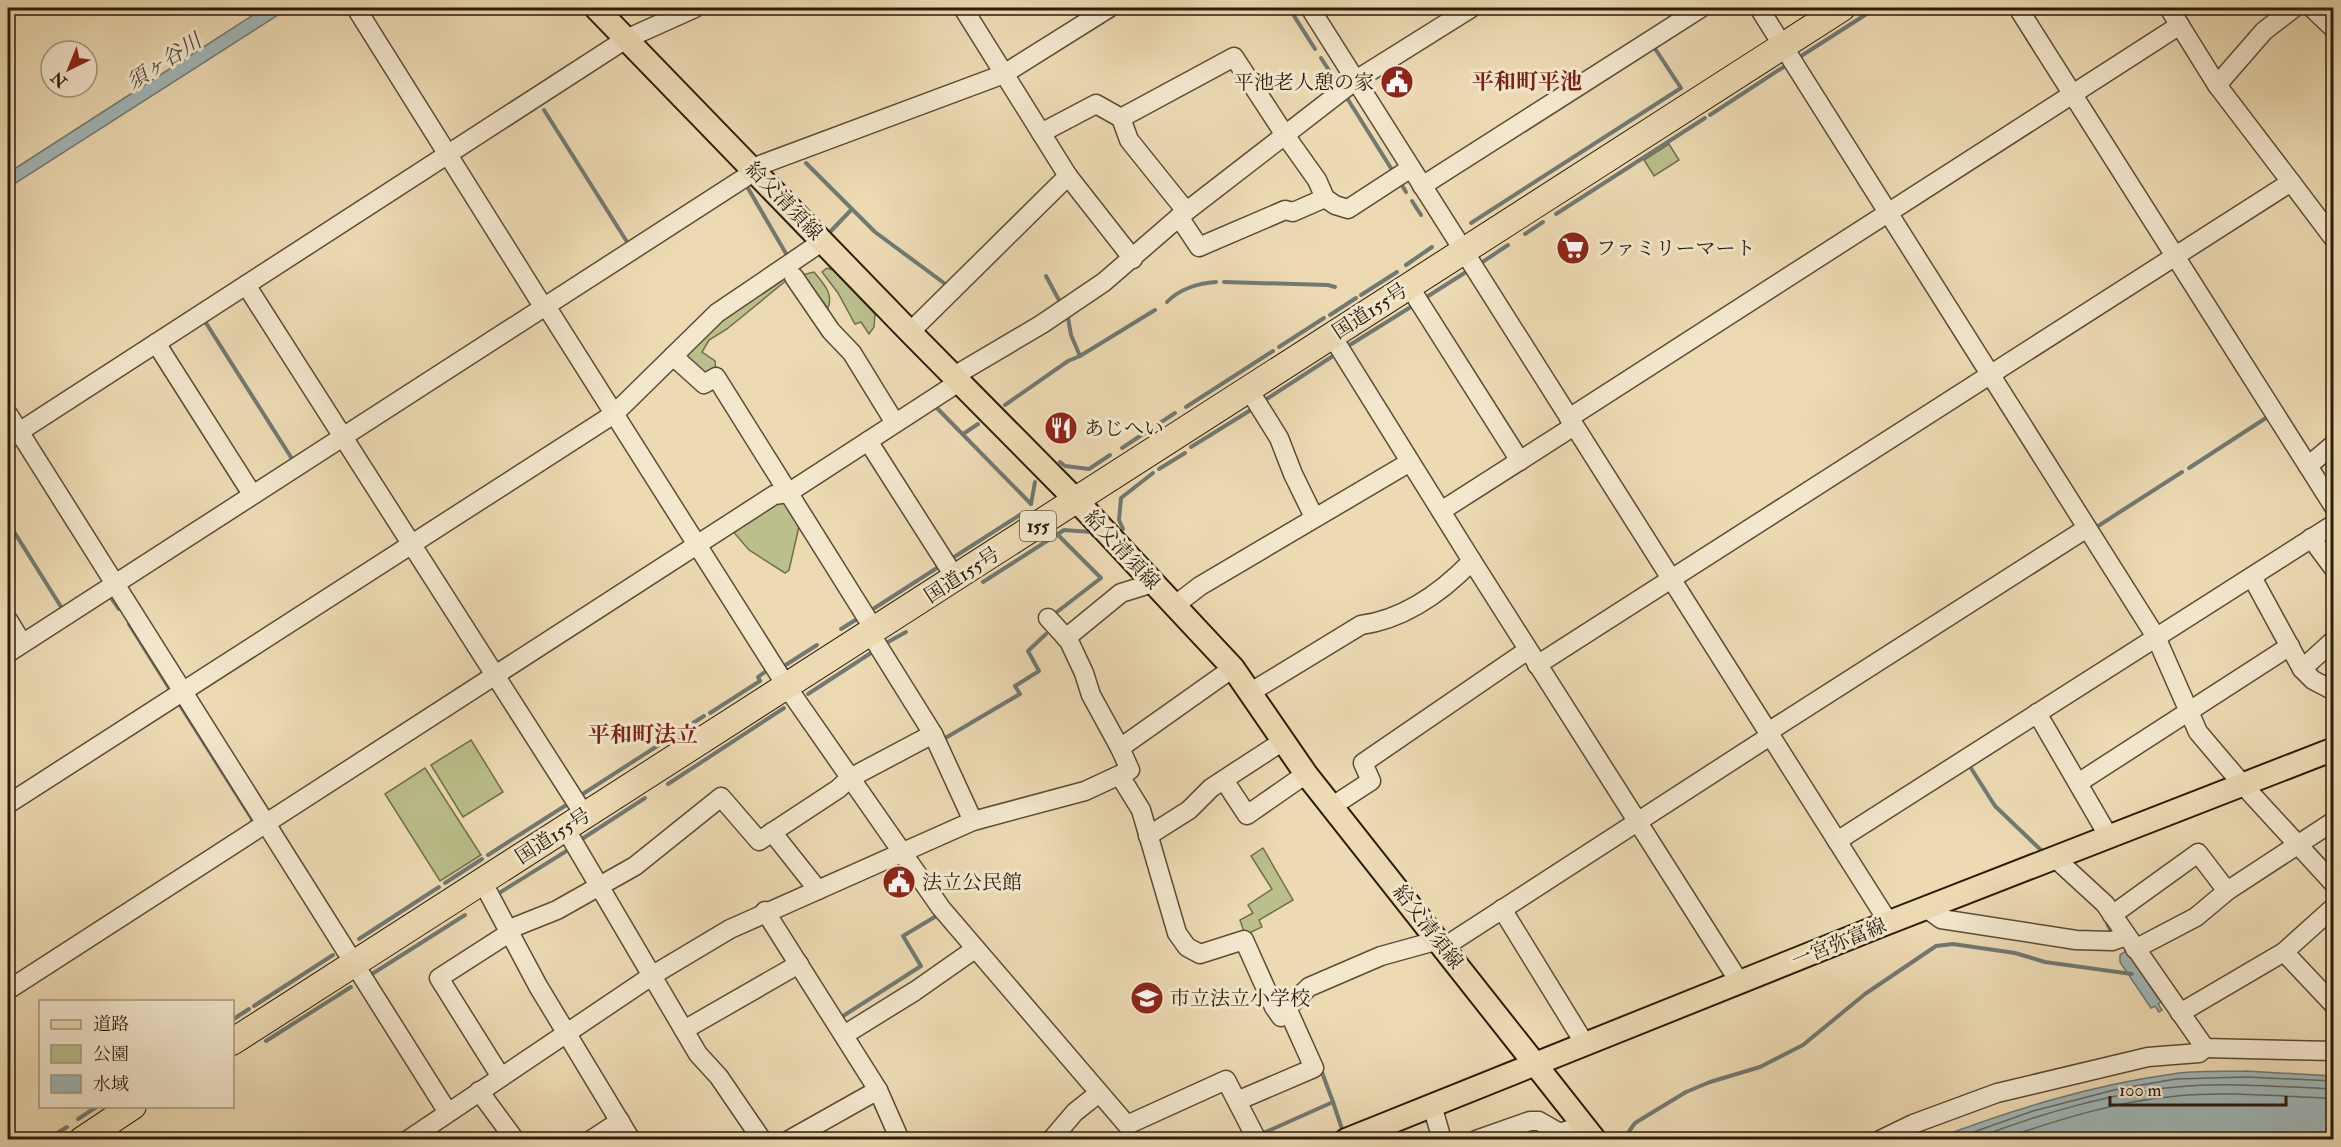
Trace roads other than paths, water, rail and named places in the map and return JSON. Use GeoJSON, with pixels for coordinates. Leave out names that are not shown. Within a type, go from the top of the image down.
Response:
{"type":"FeatureCollection","features":[{"type":"Feature","properties":{"kind":"highway","name":"国道155号"},"geometry":{"type":"LineString","coordinates":[[234,1041],[1842,8]]}},
{"type":"Feature","properties":{"kind":"highway"},"geometry":{"type":"LineString","coordinates":[[82,1140],[131,1108]]}},
{"type":"Feature","properties":{"kind":"main road","name":"給父清須線"},"geometry":{"type":"LineString","coordinates":[[596,8],[1077,501],[1233,668],[1331,807],[1589,1132]]}},
{"type":"Feature","properties":{"kind":"main road","name":"一宮弥富線"},"geometry":{"type":"LineString","coordinates":[[1346,1140],[1926,908],[2334,749]]}},
{"type":"Feature","properties":{"kind":"street"},"geometry":{"type":"LineString","coordinates":[[356,8],[447,155],[787,687],[941,908],[1127,1125],[1226,1080],[1257,1140]]}},
{"type":"Feature","properties":{"kind":"street"},"geometry":{"type":"LineString","coordinates":[[13,435],[626,39],[695,8]]}},
{"type":"Feature","properties":{"kind":"street"},"geometry":{"type":"LineString","coordinates":[[963,8],[1068,176],[1133,259]]}},
{"type":"Feature","properties":{"kind":"street"},"geometry":{"type":"LineString","coordinates":[[8,620],[15,648],[545,307],[753,170],[1004,74],[1110,8]]}},
{"type":"Feature","properties":{"kind":"street"},"geometry":{"type":"LineString","coordinates":[[1310,8],[1889,923]]}},
{"type":"Feature","properties":{"kind":"street"},"geometry":{"type":"LineString","coordinates":[[8,990],[774,495],[788,493],[895,423],[956,379],[1104,282],[1183,214],[1356,80],[1471,8]]}},
{"type":"Feature","properties":{"kind":"street"},"geometry":{"type":"LineString","coordinates":[[1422,186],[1701,8]]}},
{"type":"Feature","properties":{"kind":"street"},"geometry":{"type":"LineString","coordinates":[[1759,8],[2156,637],[2198,732],[2243,785],[2334,884]]}},
{"type":"Feature","properties":{"kind":"street"},"geometry":{"type":"LineString","coordinates":[[2018,8],[2334,507]]}},
{"type":"Feature","properties":{"kind":"street"},"geometry":{"type":"LineString","coordinates":[[2169,8],[2217,85],[2334,238]]}},
{"type":"Feature","properties":{"kind":"street"},"geometry":{"type":"LineString","coordinates":[[2217,85],[2264,31],[2294,8]]}},
{"type":"Feature","properties":{"kind":"street"},"geometry":{"type":"LineString","coordinates":[[2312,8],[2334,29]]}},
{"type":"Feature","properties":{"kind":"street"},"geometry":{"type":"LineString","coordinates":[[1441,511],[1520,461],[1572,422],[1888,213],[2180,25]]}},
{"type":"Feature","properties":{"kind":"street"},"geometry":{"type":"LineString","coordinates":[[1121,118],[1234,57],[1317,180],[1325,198],[1335,205],[1348,209],[1411,168]]}},
{"type":"Feature","properties":{"kind":"street"},"geometry":{"type":"LineString","coordinates":[[1041,133],[1096,104],[1121,118],[1130,140],[1183,214],[1199,247],[1285,210],[1293,213],[1325,198]]}},
{"type":"Feature","properties":{"kind":"street"},"geometry":{"type":"LineString","coordinates":[[910,332],[1068,176]]}},
{"type":"Feature","properties":{"kind":"street"},"geometry":{"type":"LineString","coordinates":[[1331,807],[1371,781],[1363,762],[1533,657],[1671,579],[2291,182]]}},
{"type":"Feature","properties":{"kind":"street"},"geometry":{"type":"LineString","coordinates":[[8,804],[614,414],[717,313],[823,241]]}},
{"type":"Feature","properties":{"kind":"street"},"geometry":{"type":"LineString","coordinates":[[794,277],[831,331],[852,353],[895,423]]}},
{"type":"Feature","properties":{"kind":"street"},"geometry":{"type":"LineString","coordinates":[[246,285],[495,676],[575,822],[599,885],[698,1054],[719,1077],[762,1140]]}},
{"type":"Feature","properties":{"kind":"street"},"geometry":{"type":"LineString","coordinates":[[1409,286],[1520,461]]}},
{"type":"Feature","properties":{"kind":"street"},"geometry":{"type":"LineString","coordinates":[[1332,336],[1740,983]]}},
{"type":"Feature","properties":{"kind":"street"},"geometry":{"type":"LineString","coordinates":[[156,343],[252,495]]}},
{"type":"Feature","properties":{"kind":"street"},"geometry":{"type":"LineString","coordinates":[[673,356],[704,384],[716,377],[933,734],[973,821]]}},
{"type":"Feature","properties":{"kind":"street"},"geometry":{"type":"LineString","coordinates":[[1249,390],[1279,438],[1314,517]]}},
{"type":"Feature","properties":{"kind":"street"},"geometry":{"type":"LineString","coordinates":[[8,414],[13,435],[115,583],[447,1111]]}},
{"type":"Feature","properties":{"kind":"street"},"geometry":{"type":"LineString","coordinates":[[868,441],[956,579]]}},
{"type":"Feature","properties":{"kind":"street"},"geometry":{"type":"LineString","coordinates":[[2308,466],[2334,444]]}},
{"type":"Feature","properties":{"kind":"street"},"geometry":{"type":"LineString","coordinates":[[1174,606],[1200,586],[1410,462]]}},
{"type":"Feature","properties":{"kind":"street"},"geometry":{"type":"LineString","coordinates":[[1837,842],[2334,524]]}},
{"type":"Feature","properties":{"kind":"street"},"geometry":{"type":"LineString","coordinates":[[1120,776],[1141,810],[1177,933],[1187,947],[1200,954],[1244,940],[1274,1007],[1281,1017],[1309,987],[1382,956],[1441,943],[1502,909],[2087,528]]}},
{"type":"Feature","properties":{"kind":"street"},"geometry":{"type":"LineString","coordinates":[[2312,538],[2334,569]]}},
{"type":"Feature","properties":{"kind":"street"},"geometry":{"type":"LineString","coordinates":[[1251,692],[1361,625],[1377,623],[1430,598],[1451,583],[1472,561]]}},
{"type":"Feature","properties":{"kind":"street"},"geometry":{"type":"LineString","coordinates":[[2252,577],[2302,669],[2313,680],[2334,691]]}},
{"type":"Feature","properties":{"kind":"street"},"geometry":{"type":"LineString","coordinates":[[1066,638],[1121,593],[1153,583]]}},
{"type":"Feature","properties":{"kind":"street"},"geometry":{"type":"LineString","coordinates":[[413,1138],[447,1111],[566,1035],[652,975],[694,949],[765,911],[973,821],[1085,791],[1130,770],[1091,695],[1084,674],[1066,638],[1048,618]]}},
{"type":"Feature","properties":{"kind":"street"},"geometry":{"type":"LineString","coordinates":[[2302,669],[2334,640]]}},
{"type":"Feature","properties":{"kind":"street"},"geometry":{"type":"LineString","coordinates":[[2078,783],[2290,646]]}},
{"type":"Feature","properties":{"kind":"street"},"geometry":{"type":"LineString","coordinates":[[1120,748],[1233,668]]}},
{"type":"Feature","properties":{"kind":"street"},"geometry":{"type":"LineString","coordinates":[[2037,713],[2109,837]]}},
{"type":"Feature","properties":{"kind":"street"},"geometry":{"type":"LineString","coordinates":[[501,1077],[439,978],[508,932],[557,910],[635,866],[721,798],[759,841],[838,789],[850,778],[933,734]]}},
{"type":"Feature","properties":{"kind":"street"},"geometry":{"type":"LineString","coordinates":[[1148,836],[1189,810],[1211,788],[1283,741]]}},
{"type":"Feature","properties":{"kind":"street"},"geometry":{"type":"LineString","coordinates":[[1224,780],[1247,815],[1306,774]]}},
{"type":"Feature","properties":{"kind":"street"},"geometry":{"type":"LineString","coordinates":[[1926,908],[1941,919],[2076,940],[2131,943],[2196,917],[2227,891],[2334,821]]}},
{"type":"Feature","properties":{"kind":"street"},"geometry":{"type":"LineString","coordinates":[[772,832],[818,890]]}},
{"type":"Feature","properties":{"kind":"street"},"geometry":{"type":"LineString","coordinates":[[2112,915],[2198,853],[2227,891]]}},
{"type":"Feature","properties":{"kind":"street"},"geometry":{"type":"LineString","coordinates":[[2055,858],[2104,904],[2205,1048]]}},
{"type":"Feature","properties":{"kind":"street"},"geometry":{"type":"LineString","coordinates":[[482,881],[566,1035],[631,1140]]}},
{"type":"Feature","properties":{"kind":"street"},"geometry":{"type":"LineString","coordinates":[[2180,1013],[2284,952],[2334,907]]}},
{"type":"Feature","properties":{"kind":"street"},"geometry":{"type":"LineString","coordinates":[[1502,909],[1585,1044]]}},
{"type":"Feature","properties":{"kind":"street"},"geometry":{"type":"LineString","coordinates":[[765,911],[878,1090],[900,1140]]}},
{"type":"Feature","properties":{"kind":"street"},"geometry":{"type":"LineString","coordinates":[[844,1035],[915,991],[975,949]]}},
{"type":"Feature","properties":{"kind":"street"},"geometry":{"type":"LineString","coordinates":[[2284,952],[2334,1005]]}},
{"type":"Feature","properties":{"kind":"street"},"geometry":{"type":"LineString","coordinates":[[684,1030],[799,964]]}},
{"type":"Feature","properties":{"kind":"street"},"geometry":{"type":"LineString","coordinates":[[1237,1101],[1314,1068],[1287,1008]]}},
{"type":"Feature","properties":{"kind":"street"},"geometry":{"type":"LineString","coordinates":[[1880,1140],[1913,1124],[1998,1093],[2148,1057],[2199,1053],[2205,1048],[2334,1051]]}},
{"type":"Feature","properties":{"kind":"street"},"geometry":{"type":"LineString","coordinates":[[789,1140],[878,1090]]}},
{"type":"Feature","properties":{"kind":"street"},"geometry":{"type":"LineString","coordinates":[[479,1091],[515,1140]]}},
{"type":"Feature","properties":{"kind":"street"},"geometry":{"type":"LineString","coordinates":[[1051,1140],[1075,1112],[1099,1093]]}},
{"type":"Feature","properties":{"kind":"street"},"geometry":{"type":"LineString","coordinates":[[1432,1105],[1442,1140]]}},
{"type":"Feature","properties":{"kind":"street"},"geometry":{"type":"LineString","coordinates":[[591,1140],[620,1121]]}},
{"type":"Feature","properties":{"kind":"street"},"geometry":{"type":"LineString","coordinates":[[1476,1140],[1530,1121],[1539,1121],[1560,1133],[1589,1132]]}},
{"type":"Feature","properties":{"kind":"water"},"geometry":{"type":"Polygon","coordinates":[[[264,8],[289,8],[8,188],[8,173],[264,8]]]}},
{"type":"Feature","properties":{"kind":"water"},"geometry":{"type":"Polygon","coordinates":[[[2126,951],[2161,1002],[2158,1004],[2162,1010],[2159,1012],[2155,1006],[2151,1008],[2120,962],[2120,955],[2126,951]]]}},
{"type":"Feature","properties":{"kind":"water"},"geometry":{"type":"Polygon","coordinates":[[[2246,1071],[2333,1076],[2333,1139],[1935,1139],[1993,1118],[2112,1085],[2182,1073],[2246,1071]]]}},
{"type":"Feature","properties":{"kind":"waterway"},"geometry":{"type":"LineString","coordinates":[[1289,8],[1315,49]]}},
{"type":"Feature","properties":{"kind":"waterway"},"geometry":{"type":"LineString","coordinates":[[1798,58],[1876,8]]}},
{"type":"Feature","properties":{"kind":"waterway"},"geometry":{"type":"LineString","coordinates":[[1471,223],[1681,88],[1652,44]]}},
{"type":"Feature","properties":{"kind":"waterway"},"geometry":{"type":"LineString","coordinates":[[1321,58],[1339,86]]}},
{"type":"Feature","properties":{"kind":"waterway"},"geometry":{"type":"LineString","coordinates":[[1710,115],[1788,64]]}},
{"type":"Feature","properties":{"kind":"waterway"},"geometry":{"type":"LineString","coordinates":[[1347,98],[1394,173]]}},
{"type":"Feature","properties":{"kind":"waterway"},"geometry":{"type":"LineString","coordinates":[[544,110],[629,245]]}},
{"type":"Feature","properties":{"kind":"waterway"},"geometry":{"type":"LineString","coordinates":[[1556,214],[1705,118]]}},
{"type":"Feature","properties":{"kind":"waterway"},"geometry":{"type":"LineString","coordinates":[[806,163],[875,232],[948,286]]}},
{"type":"Feature","properties":{"kind":"waterway"},"geometry":{"type":"LineString","coordinates":[[1400,182],[1406,192]]}},
{"type":"Feature","properties":{"kind":"waterway"},"geometry":{"type":"LineString","coordinates":[[745,183],[788,257]]}},
{"type":"Feature","properties":{"kind":"waterway"},"geometry":{"type":"LineString","coordinates":[[1412,201],[1421,215]]}},
{"type":"Feature","properties":{"kind":"waterway"},"geometry":{"type":"LineString","coordinates":[[830,232],[852,209]]}},
{"type":"Feature","properties":{"kind":"waterway"},"geometry":{"type":"LineString","coordinates":[[1525,234],[1543,222]]}},
{"type":"Feature","properties":{"kind":"waterway"},"geometry":{"type":"LineString","coordinates":[[1481,263],[1508,245]]}},
{"type":"Feature","properties":{"kind":"waterway"},"geometry":{"type":"LineString","coordinates":[[1406,265],[1432,247]]}},
{"type":"Feature","properties":{"kind":"waterway"},"geometry":{"type":"LineString","coordinates":[[1361,295],[1397,272]]}},
{"type":"Feature","properties":{"kind":"waterway"},"geometry":{"type":"LineString","coordinates":[[1422,300],[1466,272]]}},
{"type":"Feature","properties":{"kind":"waterway"},"geometry":{"type":"LineString","coordinates":[[1046,276],[1060,302]]}},
{"type":"Feature","properties":{"kind":"waterway"},"geometry":{"type":"LineString","coordinates":[[1167,302],[1190,288],[1216,282]]}},
{"type":"Feature","properties":{"kind":"waterway"},"geometry":{"type":"LineString","coordinates":[[1224,282],[1335,287]]}},
{"type":"Feature","properties":{"kind":"waterway"},"geometry":{"type":"LineString","coordinates":[[1330,315],[1356,298]]}},
{"type":"Feature","properties":{"kind":"waterway"},"geometry":{"type":"LineString","coordinates":[[1345,348],[1414,305]]}},
{"type":"Feature","properties":{"kind":"waterway"},"geometry":{"type":"LineString","coordinates":[[1005,405],[1068,361],[1155,310]]}},
{"type":"Feature","properties":{"kind":"waterway"},"geometry":{"type":"LineString","coordinates":[[1067,312],[1071,335],[1080,356]]}},
{"type":"Feature","properties":{"kind":"waterway"},"geometry":{"type":"LineString","coordinates":[[1279,347],[1324,318]]}},
{"type":"Feature","properties":{"kind":"waterway"},"geometry":{"type":"LineString","coordinates":[[206,323],[294,462]]}},
{"type":"Feature","properties":{"kind":"waterway"},"geometry":{"type":"LineString","coordinates":[[1186,407],[1273,351]]}},
{"type":"Feature","properties":{"kind":"waterway"},"geometry":{"type":"LineString","coordinates":[[1262,402],[1336,354]]}},
{"type":"Feature","properties":{"kind":"waterway"},"geometry":{"type":"LineString","coordinates":[[933,404],[1031,504]]}},
{"type":"Feature","properties":{"kind":"waterway"},"geometry":{"type":"LineString","coordinates":[[1191,447],[1254,408]]}},
{"type":"Feature","properties":{"kind":"waterway"},"geometry":{"type":"LineString","coordinates":[[1122,448],[1175,413]]}},
{"type":"Feature","properties":{"kind":"waterway"},"geometry":{"type":"LineString","coordinates":[[2189,468],[2269,416]]}},
{"type":"Feature","properties":{"kind":"waterway"},"geometry":{"type":"LineString","coordinates":[[963,434],[978,424]]}},
{"type":"Feature","properties":{"kind":"waterway"},"geometry":{"type":"LineString","coordinates":[[1159,469],[1185,453]]}},
{"type":"Feature","properties":{"kind":"waterway"},"geometry":{"type":"LineString","coordinates":[[1060,462],[1065,466],[1089,469],[1110,455]]}},
{"type":"Feature","properties":{"kind":"waterway"},"geometry":{"type":"LineString","coordinates":[[2095,528],[2182,472]]}},
{"type":"Feature","properties":{"kind":"waterway"},"geometry":{"type":"LineString","coordinates":[[1123,529],[1119,520],[1121,498],[1153,473]]}},
{"type":"Feature","properties":{"kind":"waterway"},"geometry":{"type":"LineString","coordinates":[[1031,504],[1035,482]]}},
{"type":"Feature","properties":{"kind":"waterway"},"geometry":{"type":"LineString","coordinates":[[951,559],[1023,513]]}},
{"type":"Feature","properties":{"kind":"waterway"},"geometry":{"type":"LineString","coordinates":[[8,522],[63,610]]}},
{"type":"Feature","properties":{"kind":"waterway"},"geometry":{"type":"LineString","coordinates":[[983,582],[1064,530],[1091,532],[1094,536]]}},
{"type":"Feature","properties":{"kind":"waterway"},"geometry":{"type":"LineString","coordinates":[[1053,615],[1101,578],[1057,534]]}},
{"type":"Feature","properties":{"kind":"waterway"},"geometry":{"type":"LineString","coordinates":[[870,611],[940,566]]}},
{"type":"Feature","properties":{"kind":"waterway"},"geometry":{"type":"LineString","coordinates":[[109,595],[119,609]]}},
{"type":"Feature","properties":{"kind":"waterway"},"geometry":{"type":"LineString","coordinates":[[841,629],[857,619]]}},
{"type":"Feature","properties":{"kind":"waterway"},"geometry":{"type":"LineString","coordinates":[[129,624],[169,688]]}},
{"type":"Feature","properties":{"kind":"waterway"},"geometry":{"type":"LineString","coordinates":[[888,642],[906,632]]}},
{"type":"Feature","properties":{"kind":"waterway"},"geometry":{"type":"LineString","coordinates":[[942,740],[1020,694],[1015,686],[1039,671],[1028,651],[1046,634]]}},
{"type":"Feature","properties":{"kind":"waterway"},"geometry":{"type":"LineString","coordinates":[[784,666],[817,645]]}},
{"type":"Feature","properties":{"kind":"waterway"},"geometry":{"type":"LineString","coordinates":[[808,694],[874,651]]}},
{"type":"Feature","properties":{"kind":"waterway"},"geometry":{"type":"LineString","coordinates":[[710,713],[760,681],[758,677],[769,669]]}},
{"type":"Feature","properties":{"kind":"waterway"},"geometry":{"type":"LineString","coordinates":[[178,702],[252,819],[252,826]]}},
{"type":"Feature","properties":{"kind":"waterway"},"geometry":{"type":"LineString","coordinates":[[668,784],[784,708]]}},
{"type":"Feature","properties":{"kind":"waterway"},"geometry":{"type":"LineString","coordinates":[[578,797],[704,716]]}},
{"type":"Feature","properties":{"kind":"waterway"},"geometry":{"type":"LineString","coordinates":[[1969,765],[1995,806],[2043,852]]}},
{"type":"Feature","properties":{"kind":"waterway"},"geometry":{"type":"LineString","coordinates":[[582,839],[645,798]]}},
{"type":"Feature","properties":{"kind":"waterway"},"geometry":{"type":"LineString","coordinates":[[488,855],[571,802]]}},
{"type":"Feature","properties":{"kind":"waterway"},"geometry":{"type":"LineString","coordinates":[[496,895],[568,850]]}},
{"type":"Feature","properties":{"kind":"waterway"},"geometry":{"type":"LineString","coordinates":[[445,883],[482,859]]}},
{"type":"Feature","properties":{"kind":"waterway"},"geometry":{"type":"LineString","coordinates":[[359,939],[439,887]]}},
{"type":"Feature","properties":{"kind":"waterway"},"geometry":{"type":"LineString","coordinates":[[372,974],[465,915]]}},
{"type":"Feature","properties":{"kind":"waterway"},"geometry":{"type":"LineString","coordinates":[[840,1018],[921,966],[903,936],[938,915]]}},
{"type":"Feature","properties":{"kind":"waterway"},"geometry":{"type":"LineString","coordinates":[[2107,923],[2111,931]]}},
{"type":"Feature","properties":{"kind":"waterway"},"geometry":{"type":"LineString","coordinates":[[1623,1140],[1635,1123],[1686,1092],[1760,1067],[1803,1045],[1865,994],[1936,946],[1953,944],[2015,953],[2045,962],[2132,974]]}},
{"type":"Feature","properties":{"kind":"waterway"},"geometry":{"type":"LineString","coordinates":[[254,1006],[333,955]]}},
{"type":"Feature","properties":{"kind":"waterway"},"geometry":{"type":"LineString","coordinates":[[266,1041],[351,987]]}},
{"type":"Feature","properties":{"kind":"waterway"},"geometry":{"type":"LineString","coordinates":[[234,1019],[249,1009]]}},
{"type":"Feature","properties":{"kind":"waterway"},"geometry":{"type":"LineString","coordinates":[[1259,1135],[1333,1102],[1320,1067]]}},
{"type":"Feature","properties":{"kind":"waterway"},"geometry":{"type":"LineString","coordinates":[[1333,1102],[1343,1132]]}},
{"type":"Feature","properties":{"kind":"waterway"},"geometry":{"type":"LineString","coordinates":[[78,1119],[95,1108]]}},
{"type":"Feature","properties":{"kind":"waterway"},"geometry":{"type":"LineString","coordinates":[[46,1140],[67,1127]]}},
{"type":"Feature","properties":{"kind":"place","name":"平池老人憩の家"},"geometry":{"type":"Point","coordinates":[1397,82]}},
{"type":"Feature","properties":{"kind":"place","name":"ファミリーマート"},"geometry":{"type":"Point","coordinates":[1573,248]}},
{"type":"Feature","properties":{"kind":"place","name":"あじへい"},"geometry":{"type":"Point","coordinates":[1061,428]}},
{"type":"Feature","properties":{"kind":"place","name":"法立公民館"},"geometry":{"type":"Point","coordinates":[899,882]}},
{"type":"Feature","properties":{"kind":"place","name":"市立法立小学校"},"geometry":{"type":"Point","coordinates":[1147,998]}},
{"type":"Feature","properties":{"kind":"district","name":"平和町平池"},"geometry":{"type":"Point","coordinates":[1527,82]}},
{"type":"Feature","properties":{"kind":"district","name":"平和町法立"},"geometry":{"type":"Point","coordinates":[643,735]}},
{"type":"Feature","properties":{"kind":"water label","name":"須ヶ谷川"},"geometry":{"type":"Point","coordinates":[164,62]}}]}
